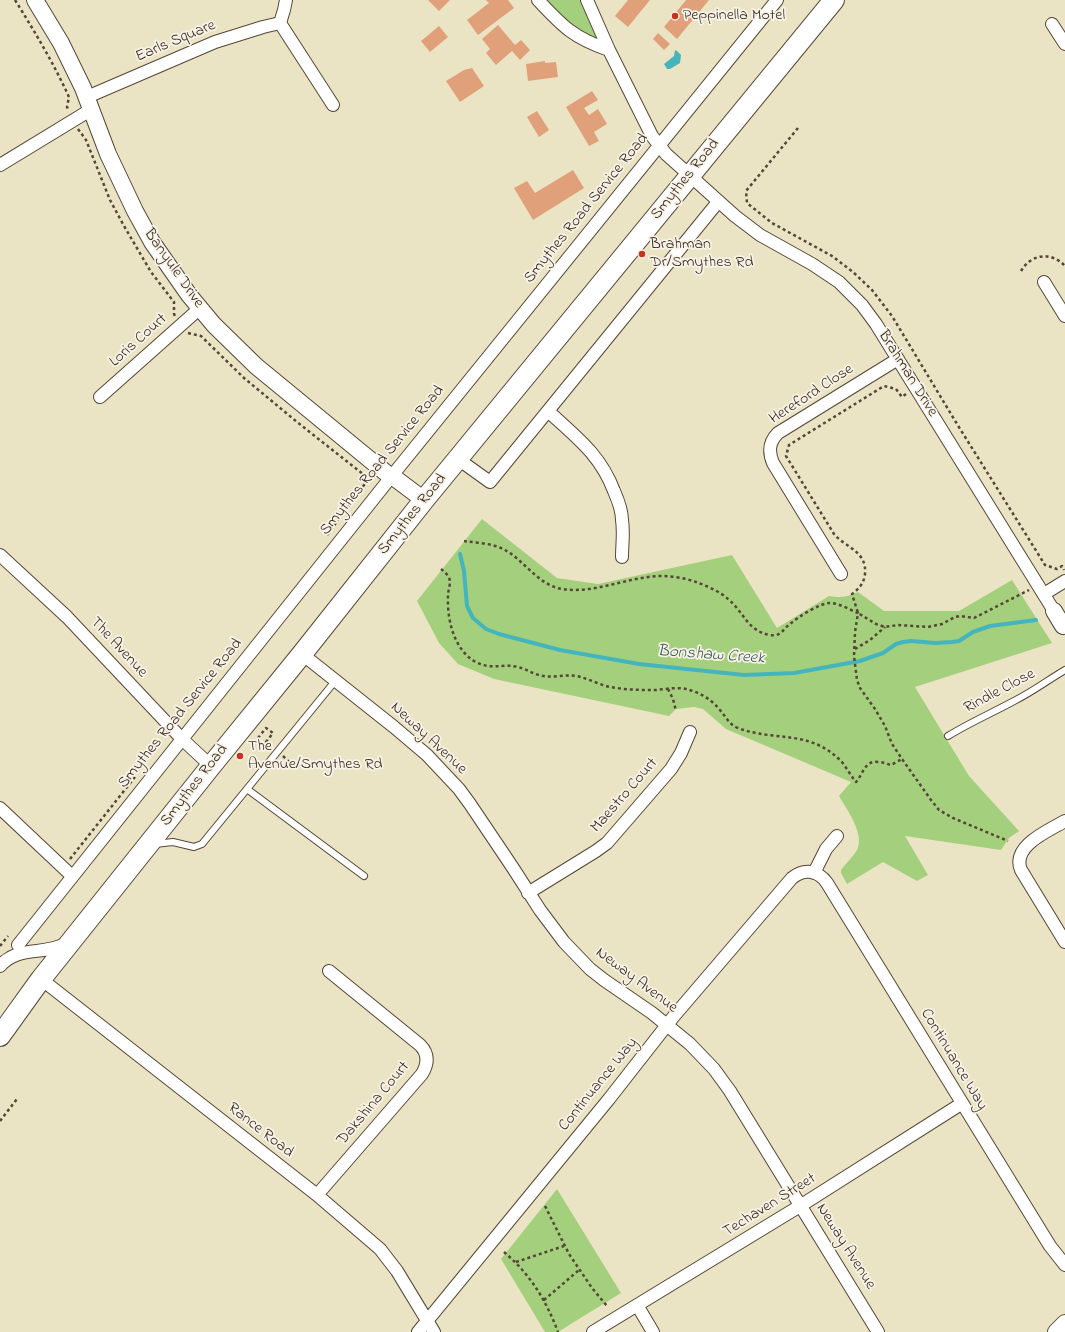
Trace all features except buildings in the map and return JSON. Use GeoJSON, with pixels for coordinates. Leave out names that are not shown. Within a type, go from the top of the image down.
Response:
{"type":"FeatureCollection","features":[{"type":"Feature","properties":{"kind":"main road","name":"Smythes Road"},"geometry":{"type":"LineString","coordinates":[[0,1036],[41,979],[424,500],[834,0]]}},
{"type":"Feature","properties":{"kind":"main road"},"geometry":{"type":"LineString","coordinates":[[0,1022],[41,979]]}},
{"type":"Feature","properties":{"kind":"street","name":"Banyule Drive"},"geometry":{"type":"LineString","coordinates":[[35,0],[61,43],[90,103],[111,161],[137,216],[162,257],[199,309],[256,366],[391,476],[424,500]]}},
{"type":"Feature","properties":{"kind":"street"},"geometry":{"type":"LineString","coordinates":[[286,0],[280,23],[332,105]]}},
{"type":"Feature","properties":{"kind":"street"},"geometry":{"type":"LineString","coordinates":[[538,0],[561,24],[575,35],[587,42],[609,50]]}},
{"type":"Feature","properties":{"kind":"street","name":"Brahman Drive"},"geometry":{"type":"LineString","coordinates":[[587,0],[609,50],[658,146],[718,202],[760,235],[812,264],[839,282],[862,305],[898,359],[1064,628]]}},
{"type":"Feature","properties":{"kind":"street","name":"Smythes Road Service Road"},"geometry":{"type":"LineString","coordinates":[[18,945],[391,476],[777,0]]}},
{"type":"Feature","properties":{"kind":"street","name":"Earls Square"},"geometry":{"type":"LineString","coordinates":[[0,165],[90,103],[215,42],[263,26],[280,23]]}},
{"type":"Feature","properties":{"kind":"street"},"geometry":{"type":"LineString","coordinates":[[1052,24],[1065,44]]}},
{"type":"Feature","properties":{"kind":"street"},"geometry":{"type":"LineString","coordinates":[[458,459],[490,482],[718,202]]}},
{"type":"Feature","properties":{"kind":"street"},"geometry":{"type":"LineString","coordinates":[[1044,282],[1065,316]]}},
{"type":"Feature","properties":{"kind":"street","name":"Loris Court"},"geometry":{"type":"LineString","coordinates":[[100,397],[199,309]]}},
{"type":"Feature","properties":{"kind":"street","name":"Hereford Close"},"geometry":{"type":"LineString","coordinates":[[841,574],[773,463],[769,455],[770,445],[778,433],[898,359]]}},
{"type":"Feature","properties":{"kind":"street"},"geometry":{"type":"LineString","coordinates":[[548,411],[588,448],[600,463],[609,478],[621,513],[623,528],[622,557]]}},
{"type":"Feature","properties":{"kind":"street","name":"The Avenue"},"geometry":{"type":"LineString","coordinates":[[0,555],[67,617],[182,738],[211,766]]}},
{"type":"Feature","properties":{"kind":"street"},"geometry":{"type":"LineString","coordinates":[[1041,590],[1065,581]]}},
{"type":"Feature","properties":{"kind":"street","name":"Neway Avenue"},"geometry":{"type":"LineString","coordinates":[[302,654],[413,742],[443,772],[470,804],[552,928],[590,969],[615,989],[667,1024],[700,1053],[722,1080],[878,1332]]}},
{"type":"Feature","properties":{"kind":"street","name":"Maestro Court"},"geometry":{"type":"LineString","coordinates":[[528,893],[607,843],[671,769],[683,750],[690,732]]}},
{"type":"Feature","properties":{"kind":"street"},"geometry":{"type":"LineString","coordinates":[[0,808],[72,876]]}},
{"type":"Feature","properties":{"kind":"street"},"geometry":{"type":"LineString","coordinates":[[1065,820],[1026,846],[1020,855],[1019,861],[1021,870],[1065,942]]}},
{"type":"Feature","properties":{"kind":"street"},"geometry":{"type":"LineString","coordinates":[[814,873],[824,853],[837,836]]}},
{"type":"Feature","properties":{"kind":"street","name":"Continuance Way"},"geometry":{"type":"LineString","coordinates":[[418,1332],[604,1105],[667,1024],[792,878],[803,872],[814,873],[821,877],[827,884],[961,1104],[1050,1246],[1065,1264]]}},
{"type":"Feature","properties":{"kind":"street"},"geometry":{"type":"LineString","coordinates":[[0,966],[8,958],[13,956],[25,952],[52,949],[75,937]]}},
{"type":"Feature","properties":{"kind":"street","name":"Dakshina Court"},"geometry":{"type":"LineString","coordinates":[[317,1196],[422,1074],[427,1061],[425,1050],[420,1045],[329,971]]}},
{"type":"Feature","properties":{"kind":"street","name":"Rance Road"},"geometry":{"type":"LineString","coordinates":[[41,979],[317,1196],[380,1249],[397,1271],[434,1332]]}},
{"type":"Feature","properties":{"kind":"street","name":"Techaven Street"},"geometry":{"type":"LineString","coordinates":[[593,1332],[800,1206],[961,1104]]}},
{"type":"Feature","properties":{"kind":"street"},"geometry":{"type":"LineString","coordinates":[[637,1305],[653,1332]]}},
{"type":"Feature","properties":{"kind":"street"},"geometry":{"type":"LineString","coordinates":[[1056,1332],[1065,1323]]}},
{"type":"Feature","properties":{"kind":"lane","name":"Rindle Close"},"geometry":{"type":"LineString","coordinates":[[948,736],[965,725],[980,719],[1016,700],[1065,670]]}},
{"type":"Feature","properties":{"kind":"lane"},"geometry":{"type":"LineString","coordinates":[[149,845],[168,842],[194,847],[200,845],[336,680]]}},
{"type":"Feature","properties":{"kind":"lane"},"geometry":{"type":"LineString","coordinates":[[247,789],[364,876]]}},
{"type":"Feature","properties":{"kind":"path"},"geometry":{"type":"LineString","coordinates":[[746,191],[798,128]]}},
{"type":"Feature","properties":{"kind":"path"},"geometry":{"type":"LineString","coordinates":[[1020,271],[1030,260],[1045,256],[1058,260],[1065,266]]}},
{"type":"Feature","properties":{"kind":"path"},"geometry":{"type":"LineString","coordinates":[[913,350],[1045,566],[1057,569],[1065,564]]}},
{"type":"Feature","properties":{"kind":"path"},"geometry":{"type":"LineString","coordinates":[[930,379],[902,397],[896,389],[884,386],[789,445],[786,456],[834,534],[838,539],[858,552],[863,560],[865,568],[864,579],[858,590],[852,594],[858,613],[855,632],[854,667],[858,685],[876,708],[892,744],[930,800],[939,810],[953,818],[1008,841]]}},
{"type":"Feature","properties":{"kind":"path"},"geometry":{"type":"LineString","coordinates":[[464,541],[503,549],[544,582],[560,589],[585,589],[656,576],[679,578],[697,582],[726,597],[749,625],[760,632],[771,635],[780,634],[789,624],[824,603],[832,603],[858,613],[876,624],[885,627],[898,625],[928,627],[942,624],[960,616],[974,618],[1041,590]]}},
{"type":"Feature","properties":{"kind":"path"},"geometry":{"type":"LineString","coordinates":[[1062,566],[1065,572]]}},
{"type":"Feature","properties":{"kind":"path"},"geometry":{"type":"LineString","coordinates":[[442,569],[450,582],[448,612],[453,631],[463,651],[476,662],[491,667],[517,667],[546,677],[562,675],[577,676],[612,688],[640,690],[686,689],[699,693],[714,704],[721,711],[728,722],[738,728],[764,735],[807,740],[822,747],[843,763],[856,782],[863,770],[870,763],[876,761],[891,764],[902,759]]}},
{"type":"Feature","properties":{"kind":"path"},"geometry":{"type":"LineString","coordinates":[[855,649],[870,640],[885,627]]}},
{"type":"Feature","properties":{"kind":"path"},"geometry":{"type":"LineString","coordinates":[[668,689],[676,710]]}},
{"type":"Feature","properties":{"kind":"path"},"geometry":{"type":"LineString","coordinates":[[0,1121],[18,1099]]}},
{"type":"Feature","properties":{"kind":"path"},"geometry":{"type":"LineString","coordinates":[[545,1206],[564,1246],[579,1270],[607,1306]]}},
{"type":"Feature","properties":{"kind":"path"},"geometry":{"type":"LineString","coordinates":[[516,1262],[564,1246]]}},
{"type":"Feature","properties":{"kind":"path"},"geometry":{"type":"LineString","coordinates":[[504,1252],[527,1274],[544,1300],[558,1332]]}},
{"type":"Feature","properties":{"kind":"path"},"geometry":{"type":"LineString","coordinates":[[544,1300],[579,1270]]}},
{"type":"Feature","properties":{"kind":"green space"},"geometry":{"type":"Polygon","coordinates":[[[544,0],[581,0],[598,37],[595,39],[576,30],[544,0]]]}},
{"type":"Feature","properties":{"kind":"green space"},"geometry":{"type":"Polygon","coordinates":[[[482,519],[557,578],[598,584],[732,555],[777,628],[829,596],[844,597],[858,592],[884,611],[959,611],[1012,580],[1052,643],[915,687],[969,776],[1019,831],[1009,838],[1001,850],[905,836],[928,875],[917,881],[883,862],[847,884],[841,870],[857,850],[859,837],[854,822],[839,796],[851,782],[726,729],[703,709],[694,707],[676,709],[669,716],[494,679],[458,664],[439,643],[417,601],[482,519]]]}},
{"type":"Feature","properties":{"kind":"green space"},"geometry":{"type":"Polygon","coordinates":[[[557,1189],[621,1293],[558,1332],[545,1332],[501,1259],[557,1189]]]}},
{"type":"Feature","properties":{"kind":"water"},"geometry":{"type":"Polygon","coordinates":[[[675,50],[681,55],[680,63],[670,69],[667,69],[664,64],[674,56],[675,50]]]}},
{"type":"Feature","properties":{"kind":"waterway","name":"Bonshaw Creek"},"geometry":{"type":"LineString","coordinates":[[460,554],[464,571],[467,606],[473,618],[486,629],[499,634],[560,650],[639,664],[744,675],[794,673],[860,661],[883,653],[896,644],[903,642],[911,641],[935,643],[959,641],[973,632],[990,626],[1036,620]]}},
{"type":"Feature","properties":{"kind":"place","name":"Peppinella Motel"},"geometry":{"type":"Point","coordinates":[675,16]}},
{"type":"Feature","properties":{"kind":"place","name":"Brahman Dr/Smythes Rd"},"geometry":{"type":"Point","coordinates":[642,254]}},
{"type":"Feature","properties":{"kind":"place","name":"The Avenue/Smythes Rd"},"geometry":{"type":"Point","coordinates":[240,756]}}]}
